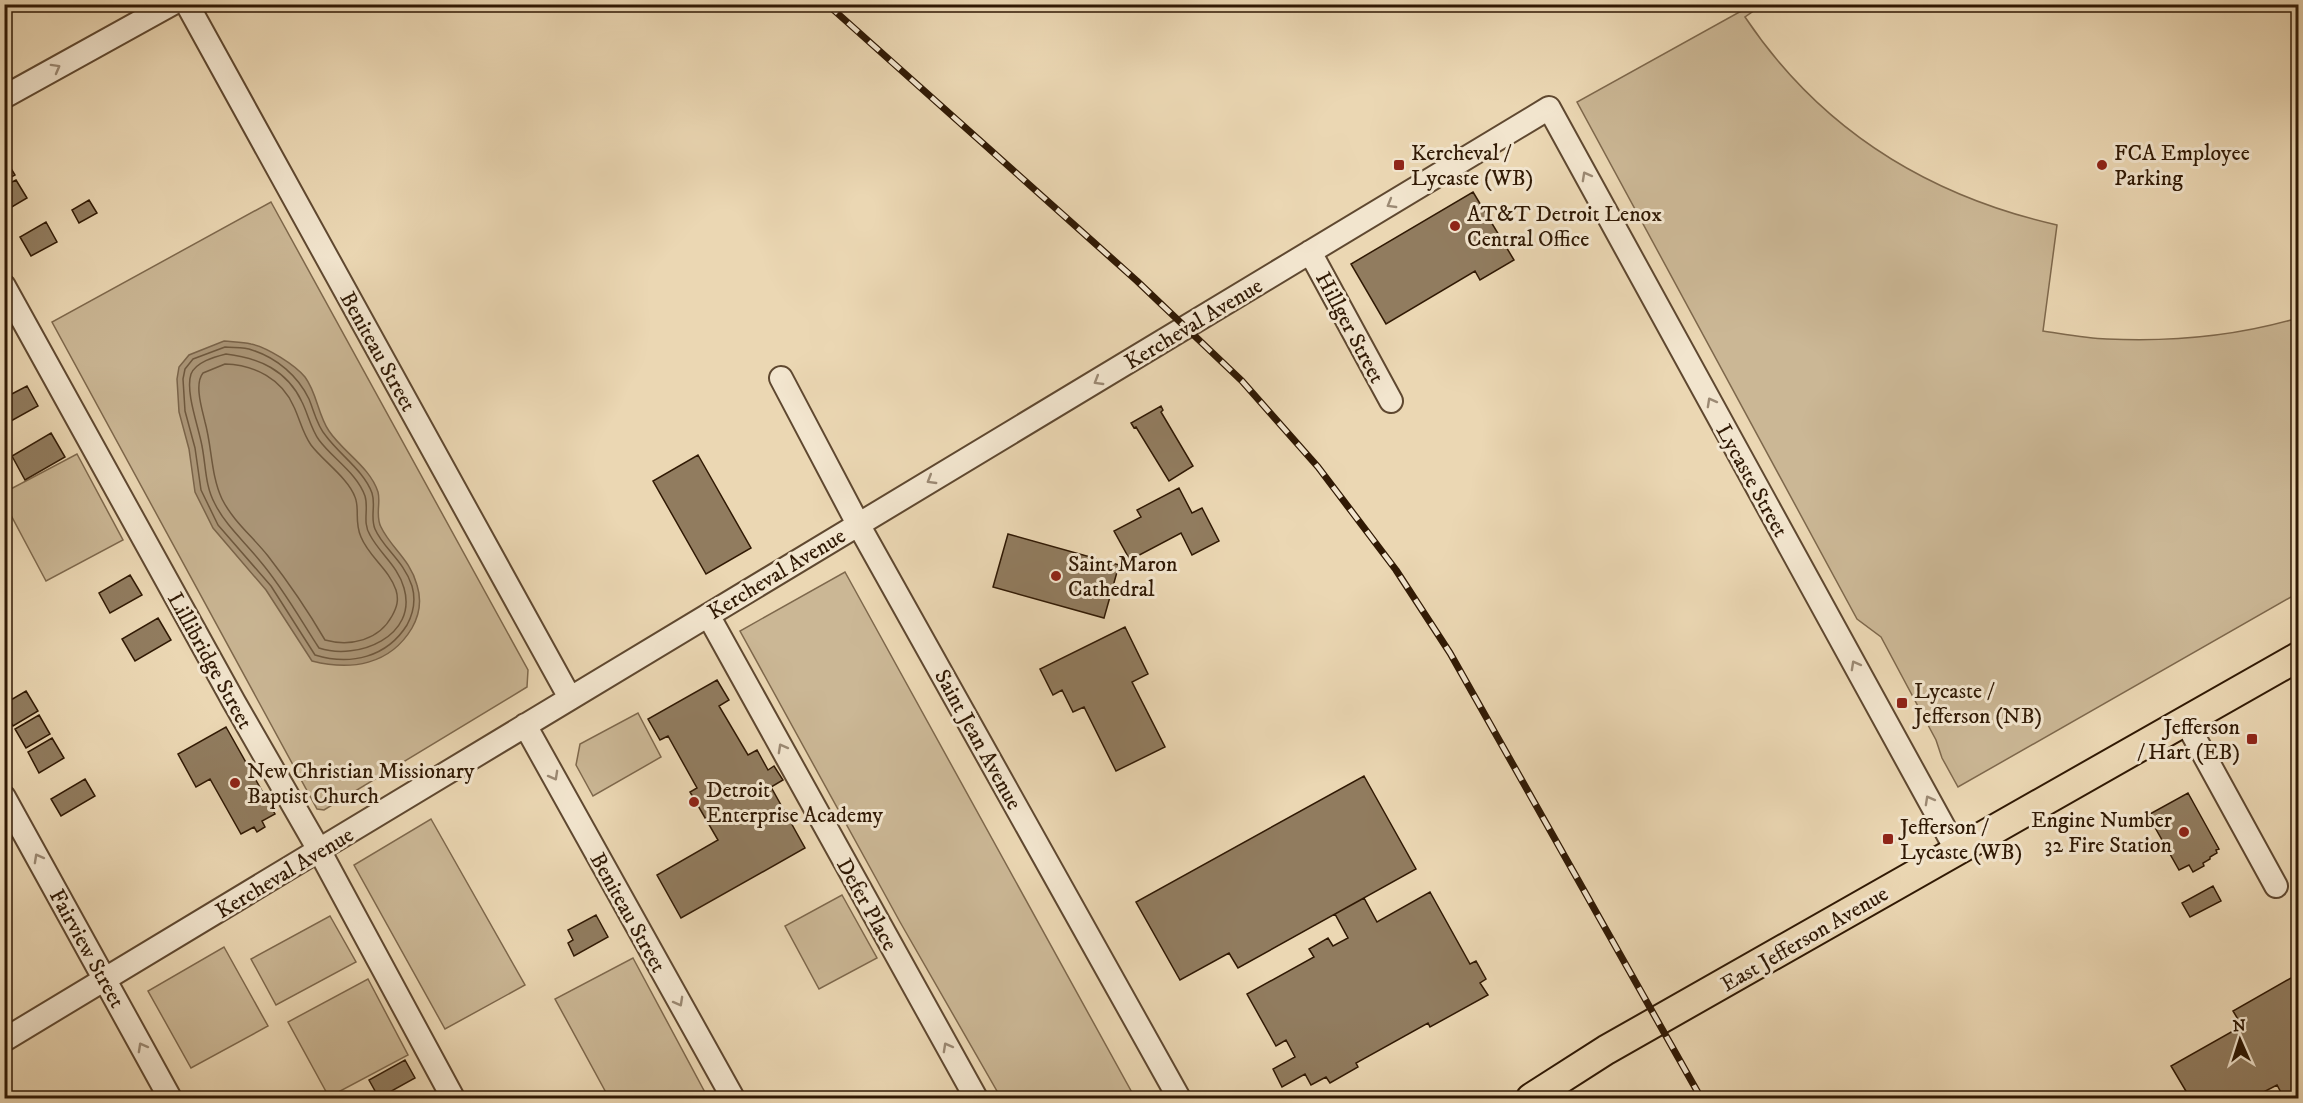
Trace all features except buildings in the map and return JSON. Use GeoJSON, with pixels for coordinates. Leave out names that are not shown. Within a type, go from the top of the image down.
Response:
{"type":"FeatureCollection","features":[{"type":"Feature","properties":{"kind":"main road","name":"East Jefferson Avenue"},"geometry":{"type":"LineString","coordinates":[[1531,1098],[1606,1050],[2298,657]]}},
{"type":"Feature","properties":{"kind":"street"},"geometry":{"type":"LineString","coordinates":[[4,97],[172,4]]}},
{"type":"Feature","properties":{"kind":"street","name":"Beniteau Street"},"geometry":{"type":"LineString","coordinates":[[187,4],[570,698]]}},
{"type":"Feature","properties":{"kind":"street","name":"Kercheval Avenue"},"geometry":{"type":"LineString","coordinates":[[4,1040],[1549,108]]}},
{"type":"Feature","properties":{"kind":"street","name":"Lycaste Street"},"geometry":{"type":"LineString","coordinates":[[1549,108],[1958,851]]}},
{"type":"Feature","properties":{"kind":"street","name":"Hillger Street"},"geometry":{"type":"LineString","coordinates":[[1310,252],[1391,401]]}},
{"type":"Feature","properties":{"kind":"street","name":"Lillibridge Street"},"geometry":{"type":"LineString","coordinates":[[4,286],[222,681],[319,850],[453,1098]]}},
{"type":"Feature","properties":{"kind":"street","name":"Saint Jean Avenue"},"geometry":{"type":"LineString","coordinates":[[781,378],[858,524],[1179,1098]]}},
{"type":"Feature","properties":{"kind":"street","name":"Defer Place"},"geometry":{"type":"LineString","coordinates":[[708,615],[976,1098]]}},
{"type":"Feature","properties":{"kind":"street"},"geometry":{"type":"LineString","coordinates":[[2186,722],[2276,886]]}},
{"type":"Feature","properties":{"kind":"street","name":"Beniteau Street"},"geometry":{"type":"LineString","coordinates":[[525,725],[733,1098]]}},
{"type":"Feature","properties":{"kind":"street","name":"Fairview Street"},"geometry":{"type":"LineString","coordinates":[[4,797],[170,1098]]}},
{"type":"Feature","properties":{"kind":"shaded area"},"geometry":{"type":"Polygon","coordinates":[[[1743,10],[1755,10],[1745,17],[1775,57],[1807,93],[1842,124],[1880,152],[1920,176],[1963,196],[2057,225],[2043,331],[2107,339],[2155,340],[2228,333],[2298,318],[2298,593],[1958,787],[1942,758],[1936,740],[1881,637],[1857,619],[1577,102],[1743,10]]]}},
{"type":"Feature","properties":{"kind":"shaded area"},"geometry":{"type":"Polygon","coordinates":[[[271,202],[528,670],[527,687],[324,810],[317,809],[52,322],[271,202]]]}},
{"type":"Feature","properties":{"kind":"shaded area"},"geometry":{"type":"Polygon","coordinates":[[[77,454],[123,540],[46,581],[5,504],[5,492],[77,454]]]}},
{"type":"Feature","properties":{"kind":"shaded area"},"geometry":{"type":"Polygon","coordinates":[[[845,572],[1135,1098],[1001,1098],[900,922],[740,631],[845,572]]]}},
{"type":"Feature","properties":{"kind":"shaded area"},"geometry":{"type":"Polygon","coordinates":[[[638,713],[661,757],[593,796],[576,765],[580,744],[638,713]]]}},
{"type":"Feature","properties":{"kind":"shaded area"},"geometry":{"type":"Polygon","coordinates":[[[431,819],[525,985],[445,1029],[354,865],[431,819]]]}},
{"type":"Feature","properties":{"kind":"shaded area"},"geometry":{"type":"Polygon","coordinates":[[[842,895],[877,958],[819,989],[785,926],[842,895]]]}},
{"type":"Feature","properties":{"kind":"shaded area"},"geometry":{"type":"Polygon","coordinates":[[[330,916],[356,962],[276,1005],[251,959],[330,916]]]}},
{"type":"Feature","properties":{"kind":"shaded area"},"geometry":{"type":"Polygon","coordinates":[[[224,947],[268,1026],[191,1068],[148,991],[224,947]]]}},
{"type":"Feature","properties":{"kind":"shaded area"},"geometry":{"type":"Polygon","coordinates":[[[633,958],[708,1098],[609,1098],[555,999],[633,958]]]}},
{"type":"Feature","properties":{"kind":"shaded area"},"geometry":{"type":"Polygon","coordinates":[[[368,979],[408,1055],[329,1097],[288,1022],[368,979]]]}},
{"type":"Feature","properties":{"kind":"water"},"geometry":{"type":"Polygon","coordinates":[[[224,341],[258,346],[295,367],[309,383],[329,431],[363,467],[374,483],[379,496],[379,523],[410,568],[419,591],[420,602],[417,618],[412,628],[393,650],[381,657],[355,665],[312,661],[266,590],[213,528],[195,492],[189,449],[179,412],[177,379],[179,367],[189,355],[224,341]]]}},
{"type":"Feature","properties":{"kind":"railway"},"geometry":{"type":"LineString","coordinates":[[827,4],[1137,281],[1242,381],[1318,467],[1396,570],[1450,653],[1701,1098]]}},
{"type":"Feature","properties":{"kind":"place","name":"Kercheval / Lycaste (WB)"},"geometry":{"type":"Point","coordinates":[1399,165]}},
{"type":"Feature","properties":{"kind":"place","name":"FCA Employee Parking"},"geometry":{"type":"Point","coordinates":[2102,165]}},
{"type":"Feature","properties":{"kind":"place","name":"AT&T Detroit Lenox Central Office"},"geometry":{"type":"Point","coordinates":[1455,226]}},
{"type":"Feature","properties":{"kind":"place","name":"Saint Maron Cathedral"},"geometry":{"type":"Point","coordinates":[1056,576]}},
{"type":"Feature","properties":{"kind":"place","name":"Lycaste / Jefferson (NB)"},"geometry":{"type":"Point","coordinates":[1902,703]}},
{"type":"Feature","properties":{"kind":"place","name":"Jefferson / Hart (EB)"},"geometry":{"type":"Point","coordinates":[2252,739]}},
{"type":"Feature","properties":{"kind":"place","name":"New Christian Missionary Baptist Church"},"geometry":{"type":"Point","coordinates":[235,783]}},
{"type":"Feature","properties":{"kind":"place","name":"Detroit Enterprise Academy"},"geometry":{"type":"Point","coordinates":[694,802]}},
{"type":"Feature","properties":{"kind":"place","name":"Engine Number 32 Fire Station"},"geometry":{"type":"Point","coordinates":[2184,832]}},
{"type":"Feature","properties":{"kind":"place","name":"Jefferson / Lycaste (WB)"},"geometry":{"type":"Point","coordinates":[1888,839]}}]}
